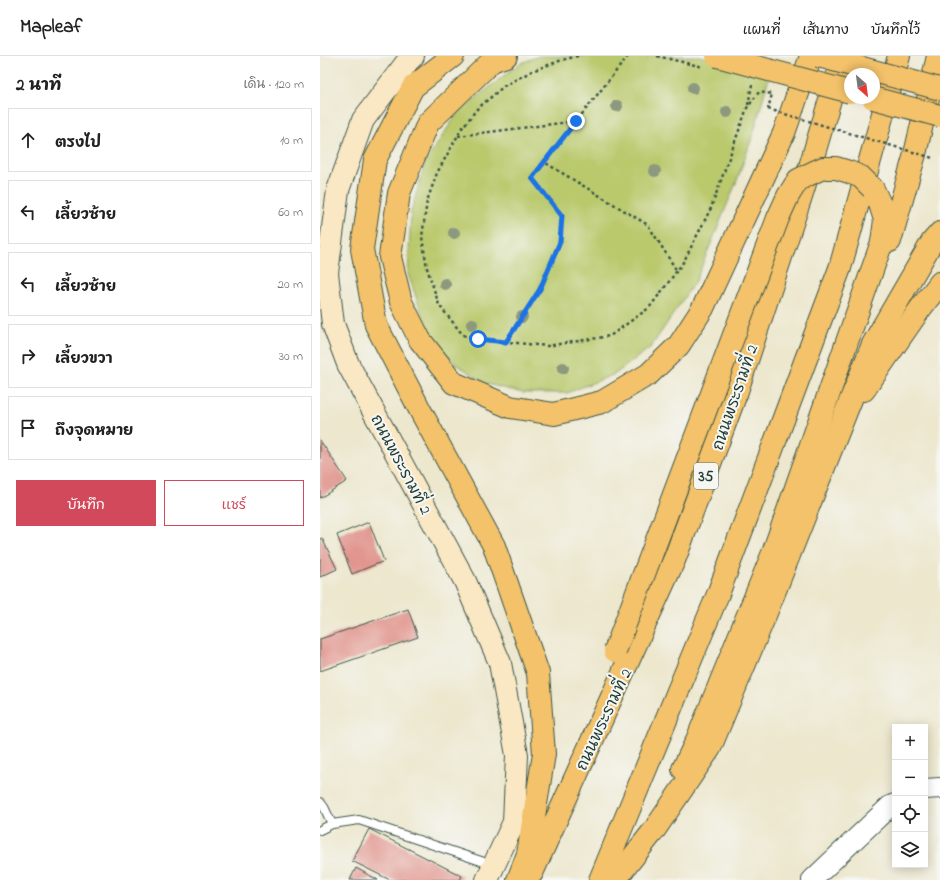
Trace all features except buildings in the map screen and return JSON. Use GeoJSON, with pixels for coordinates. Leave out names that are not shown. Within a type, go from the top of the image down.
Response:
{"type":"FeatureCollection","features":[{"type":"Feature","properties":{"kind":"highway"},"geometry":{"type":"LineString","coordinates":[[453,56],[413,87],[375,160],[362,249],[376,325],[420,410],[494,546],[538,673],[544,754],[528,854],[518,880]]}},
{"type":"Feature","properties":{"kind":"highway"},"geometry":{"type":"LineString","coordinates":[[506,56],[492,61],[428,123],[399,192],[390,257],[401,302],[420,340],[454,382],[510,407],[554,414],[602,402],[649,374],[679,345],[703,308],[780,140],[811,56]]}},
{"type":"Feature","properties":{"kind":"highway"},"geometry":{"type":"LineString","coordinates":[[717,56],[844,90]]}},
{"type":"Feature","properties":{"kind":"highway"},"geometry":{"type":"LineString","coordinates":[[818,56],[938,73],[935,117],[916,154],[855,355],[841,422]]}},
{"type":"Feature","properties":{"kind":"highway","name":"ถนนพระรามที่ 2"},"geometry":{"type":"LineString","coordinates":[[529,880],[676,558],[737,391],[803,190],[843,56]]}},
{"type":"Feature","properties":{"kind":"highway"},"geometry":{"type":"LineString","coordinates":[[600,880],[718,594],[840,268],[899,56]]}},
{"type":"Feature","properties":{"kind":"highway"},"geometry":{"type":"LineString","coordinates":[[880,100],[935,117]]}},
{"type":"Feature","properties":{"kind":"highway"},"geometry":{"type":"LineString","coordinates":[[607,709],[611,661],[778,218],[788,196],[798,180],[822,168],[836,168],[861,177],[873,189],[880,204],[885,220],[882,242],[773,553],[697,740],[655,829]]}},
{"type":"Feature","properties":{"kind":"highway"},"geometry":{"type":"LineString","coordinates":[[615,880],[655,829],[710,748],[766,613],[873,344],[932,242],[940,233]]}},
{"type":"Feature","properties":{"kind":"highway"},"geometry":{"type":"LineString","coordinates":[[841,422],[920,309],[940,283]]}},
{"type":"Feature","properties":{"kind":"main road","name":"ถนนพระรามที่ 2"},"geometry":{"type":"LineString","coordinates":[[413,56],[364,120],[338,190],[327,273],[333,324],[348,364],[465,581],[500,663],[517,755],[514,822],[490,872]]}},
{"type":"Feature","properties":{"kind":"street"},"geometry":{"type":"LineString","coordinates":[[928,789],[940,788]]}},
{"type":"Feature","properties":{"kind":"street"},"geometry":{"type":"LineString","coordinates":[[812,880],[892,805]]}},
{"type":"Feature","properties":{"kind":"lane"},"geometry":{"type":"LineString","coordinates":[[320,802],[332,824]]}},
{"type":"Feature","properties":{"kind":"lane"},"geometry":{"type":"LineString","coordinates":[[320,830],[332,824],[359,820],[490,872]]}},
{"type":"Feature","properties":{"kind":"path"},"geometry":{"type":"LineString","coordinates":[[578,56],[532,71],[504,86],[477,109],[462,128],[437,173],[427,201],[422,238],[427,268],[439,305],[463,334],[478,339],[547,346],[610,336],[649,308],[684,261],[711,208],[747,108],[759,92],[772,94],[768,109],[933,158]]}},
{"type":"Feature","properties":{"kind":"path"},"geometry":{"type":"LineString","coordinates":[[506,342],[540,289],[560,242],[562,216],[532,178],[628,56]]}},
{"type":"Feature","properties":{"kind":"path"},"geometry":{"type":"LineString","coordinates":[[458,136],[576,121]]}},
{"type":"Feature","properties":{"kind":"path"},"geometry":{"type":"LineString","coordinates":[[544,162],[648,225],[677,271]]}},
{"type":"Feature","properties":{"kind":"green space"},"geometry":{"type":"Polygon","coordinates":[[[539,56],[701,56],[769,77],[753,135],[736,183],[696,280],[651,347],[615,374],[567,393],[523,393],[487,384],[456,364],[429,334],[408,274],[411,212],[425,163],[458,112],[519,64],[539,56]]]}},
{"type":"Feature","properties":{"kind":"route"},"geometry":{"type":"LineString","coordinates":[[478,339],[506,342],[540,289],[560,242],[562,216],[532,178],[576,121]]}}]}
